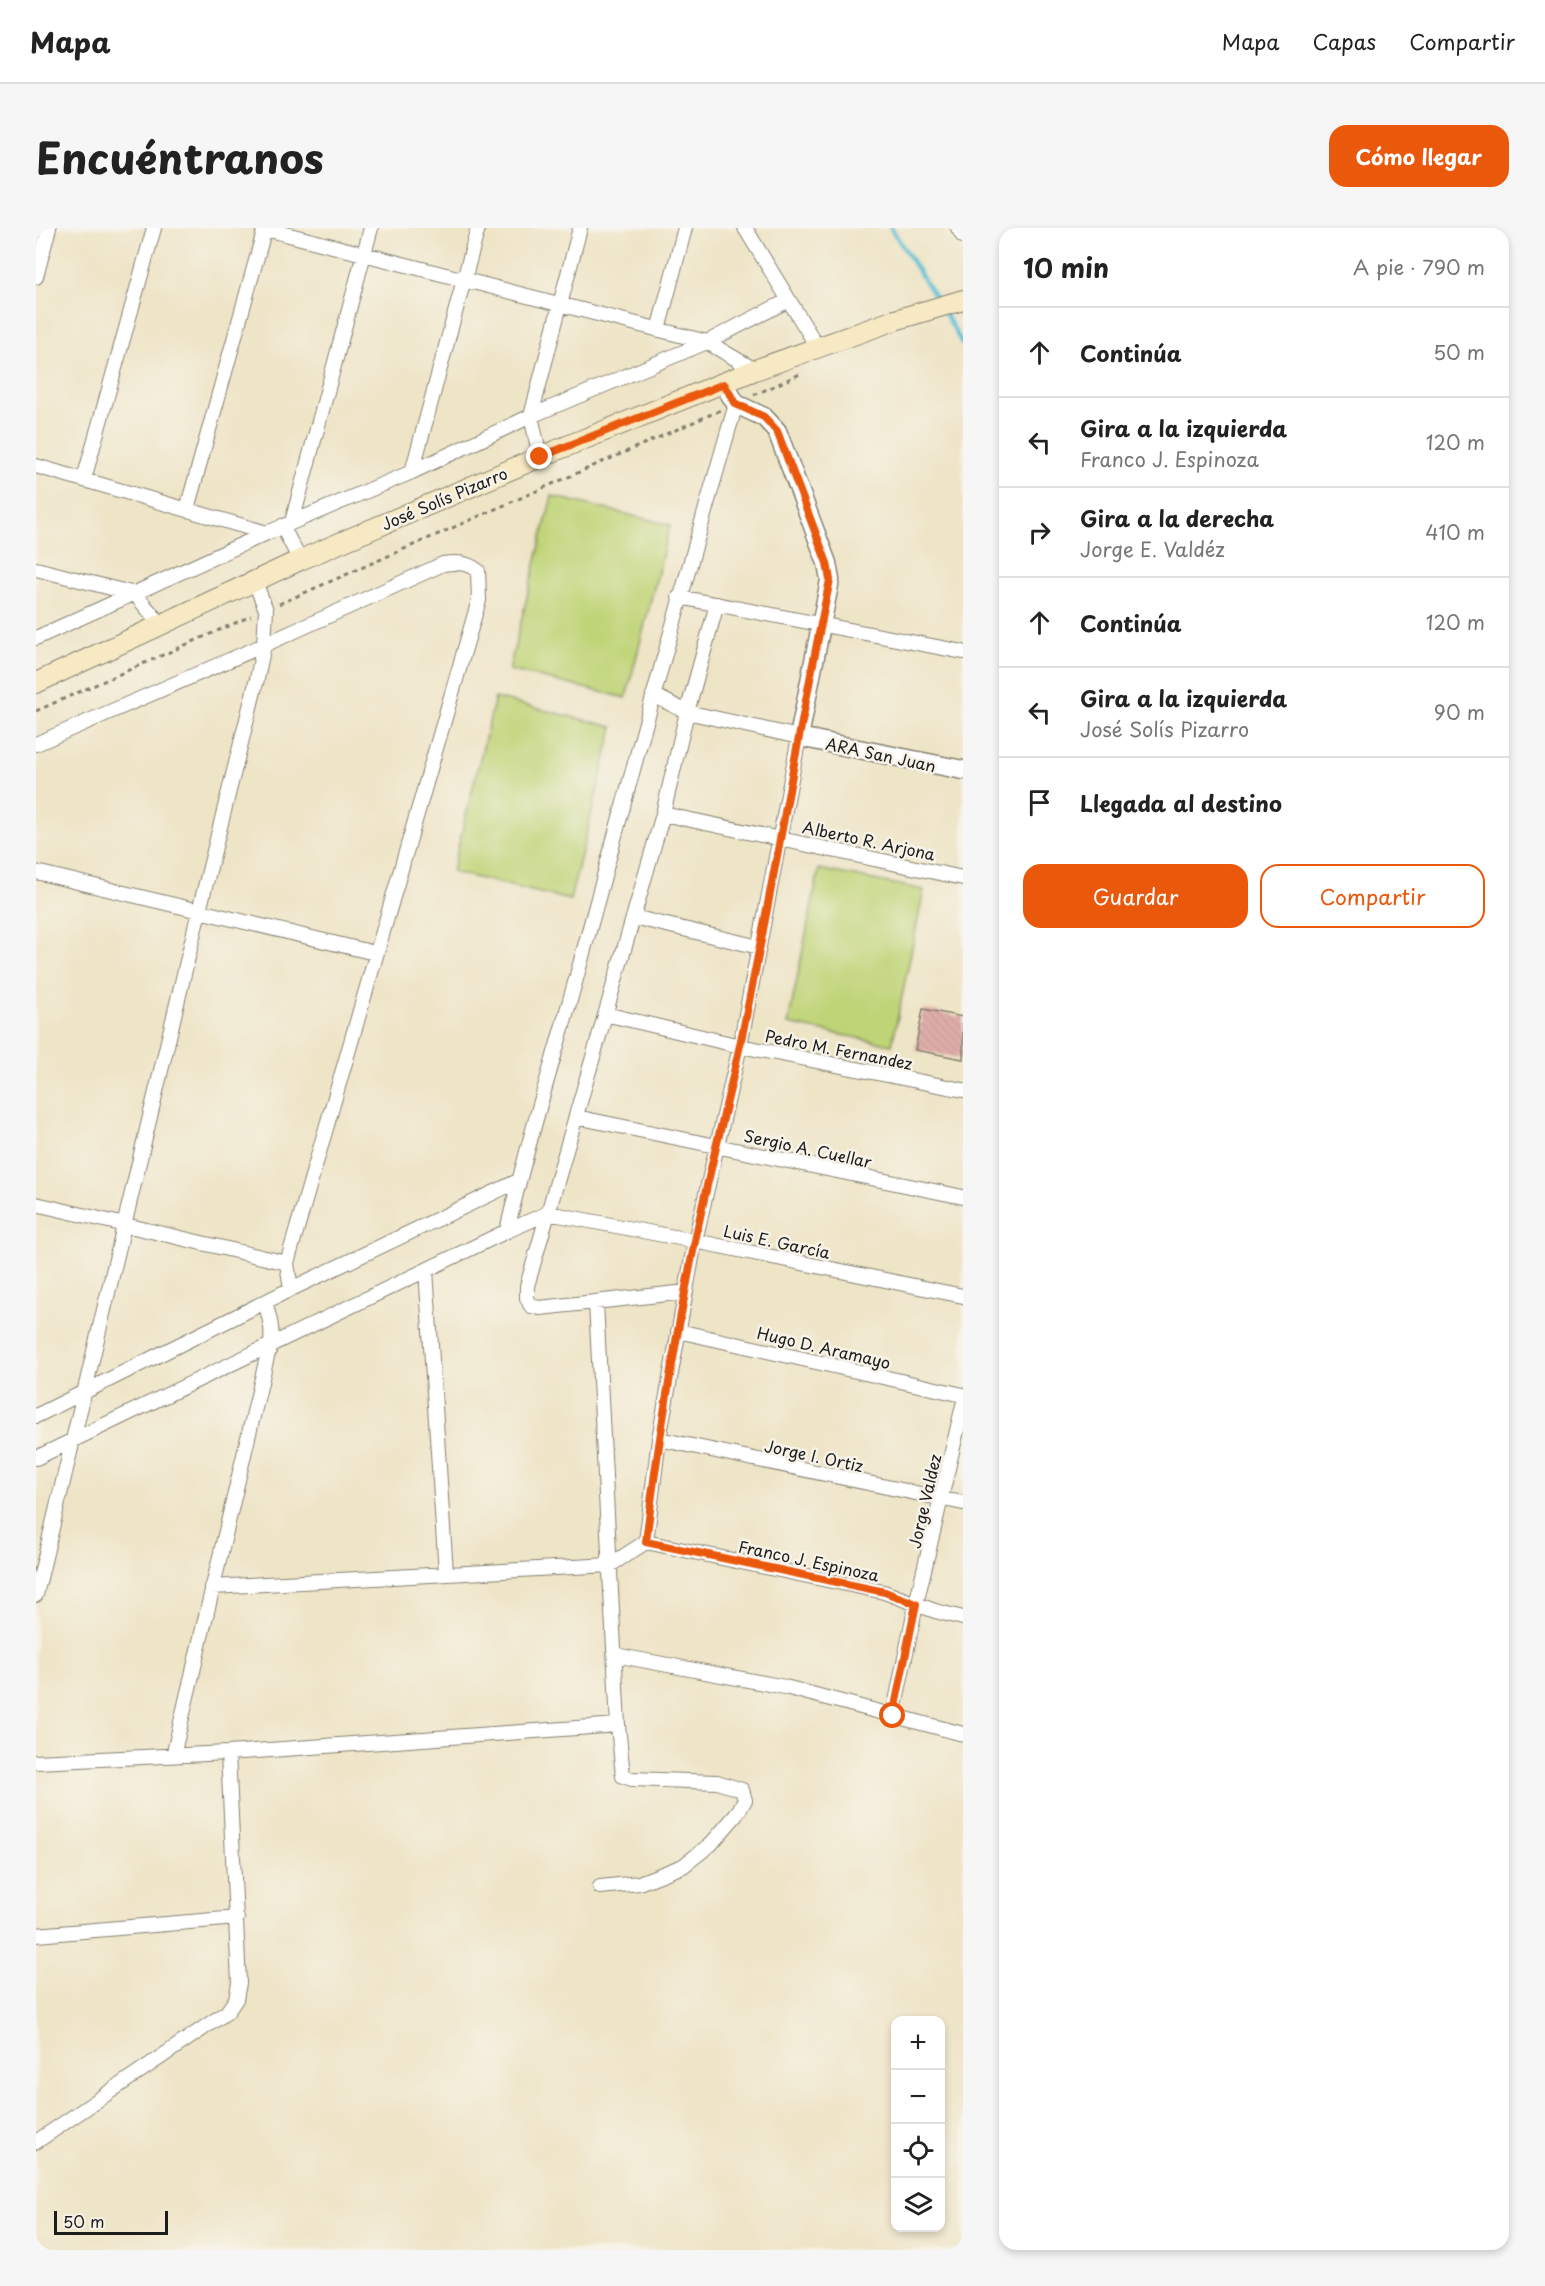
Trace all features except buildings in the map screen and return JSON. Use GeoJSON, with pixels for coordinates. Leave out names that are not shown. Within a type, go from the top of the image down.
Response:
{"type":"FeatureCollection","features":[{"type":"Feature","properties":{"kind":"main road","name":"José Solís Pizarro"},"geometry":{"type":"LineString","coordinates":[[36,682],[300,560],[540,457],[755,370],[895,320],[963,300]]}},
{"type":"Feature","properties":{"kind":"street"},"geometry":{"type":"LineString","coordinates":[[36,277],[49,228]]}},
{"type":"Feature","properties":{"kind":"street"},"geometry":{"type":"LineString","coordinates":[[84,479],[154,228]]}},
{"type":"Feature","properties":{"kind":"street"},"geometry":{"type":"LineString","coordinates":[[187,509],[264,228],[707,342],[755,370]]}},
{"type":"Feature","properties":{"kind":"street"},"geometry":{"type":"LineString","coordinates":[[300,560],[287,524],[371,228]]}},
{"type":"Feature","properties":{"kind":"street"},"geometry":{"type":"LineString","coordinates":[[412,472],[478,228]]}},
{"type":"Feature","properties":{"kind":"street"},"geometry":{"type":"LineString","coordinates":[[540,457],[531,416],[580,228]]}},
{"type":"Feature","properties":{"kind":"street"},"geometry":{"type":"LineString","coordinates":[[658,330],[685,228]]}},
{"type":"Feature","properties":{"kind":"street"},"geometry":{"type":"LineString","coordinates":[[745,228],[818,348]]}},
{"type":"Feature","properties":{"kind":"street"},"geometry":{"type":"LineString","coordinates":[[958,228],[963,236]]}},
{"type":"Feature","properties":{"kind":"street"},"geometry":{"type":"LineString","coordinates":[[36,638],[267,532],[412,472],[531,416],[707,342],[789,300]]}},
{"type":"Feature","properties":{"kind":"street"},"geometry":{"type":"LineString","coordinates":[[212,1587],[610,1565],[646,1542],[659,1439],[695,1241],[740,1046],[830,580],[827,563],[777,431],[764,417],[736,404],[724,384]]}},
{"type":"Feature","properties":{"kind":"street"},"geometry":{"type":"LineString","coordinates":[[507,1230],[518,1181],[569,1003],[679,597],[736,404]]}},
{"type":"Feature","properties":{"kind":"street"},"geometry":{"type":"LineString","coordinates":[[36,466],[267,532]]}},
{"type":"Feature","properties":{"kind":"street"},"geometry":{"type":"LineString","coordinates":[[36,744],[443,564],[457,562],[471,565],[478,571],[478,600],[286,1263],[291,1289]]}},
{"type":"Feature","properties":{"kind":"street"},"geometry":{"type":"LineString","coordinates":[[36,569],[135,594],[161,625]]}},
{"type":"Feature","properties":{"kind":"street"},"geometry":{"type":"LineString","coordinates":[[36,1595],[264,645],[266,610],[255,582]]}},
{"type":"Feature","properties":{"kind":"street"},"geometry":{"type":"LineString","coordinates":[[679,597],[963,652]]}},
{"type":"Feature","properties":{"kind":"street"},"geometry":{"type":"LineString","coordinates":[[686,1292],[540,1308],[531,1306],[527,1298],[527,1286],[663,814],[687,712],[717,604]]}},
{"type":"Feature","properties":{"kind":"street"},"geometry":{"type":"LineString","coordinates":[[653,695],[687,712],[799,737]]}},
{"type":"Feature","properties":{"kind":"street","name":"ARA San Juan"},"geometry":{"type":"LineString","coordinates":[[799,737],[963,770]]}},
{"type":"Feature","properties":{"kind":"street","name":"Alberto R. Arjona"},"geometry":{"type":"LineString","coordinates":[[663,814],[963,878]]}},
{"type":"Feature","properties":{"kind":"street"},"geometry":{"type":"LineString","coordinates":[[36,872],[375,953]]}},
{"type":"Feature","properties":{"kind":"street"},"geometry":{"type":"LineString","coordinates":[[633,917],[759,947]]}},
{"type":"Feature","properties":{"kind":"street","name":"Pedro M. Fernandez"},"geometry":{"type":"LineString","coordinates":[[605,1014],[740,1046],[963,1090]]}},
{"type":"Feature","properties":{"kind":"street","name":"Sergio A. Cuellar"},"geometry":{"type":"LineString","coordinates":[[576,1117],[963,1197]]}},
{"type":"Feature","properties":{"kind":"street"},"geometry":{"type":"LineString","coordinates":[[36,1416],[291,1289],[518,1181]]}},
{"type":"Feature","properties":{"kind":"street"},"geometry":{"type":"LineString","coordinates":[[36,1204],[286,1263]]}},
{"type":"Feature","properties":{"kind":"street"},"geometry":{"type":"LineString","coordinates":[[36,1458],[507,1230],[548,1213]]}},
{"type":"Feature","properties":{"kind":"street","name":"Luis E. García"},"geometry":{"type":"LineString","coordinates":[[548,1213],[963,1296]]}},
{"type":"Feature","properties":{"kind":"street"},"geometry":{"type":"LineString","coordinates":[[426,1270],[446,1573]]}},
{"type":"Feature","properties":{"kind":"street"},"geometry":{"type":"LineString","coordinates":[[173,1756],[267,1357],[273,1344],[273,1326],[265,1302]]}},
{"type":"Feature","properties":{"kind":"street"},"geometry":{"type":"LineString","coordinates":[[596,1303],[618,1725],[624,1776],[632,1779],[717,1782],[742,1790],[746,1800],[711,1844],[683,1866],[639,1883],[600,1887]]}},
{"type":"Feature","properties":{"kind":"street","name":"Hugo D. Aramayo"},"geometry":{"type":"LineString","coordinates":[[678,1331],[963,1395]]}},
{"type":"Feature","properties":{"kind":"street","name":"Jorge Valdez"},"geometry":{"type":"LineString","coordinates":[[893,1716],[916,1604],[963,1405]]}},
{"type":"Feature","properties":{"kind":"street","name":"Jorge I. Ortiz"},"geometry":{"type":"LineString","coordinates":[[659,1439],[963,1503]]}},
{"type":"Feature","properties":{"kind":"street","name":"Franco J. Espinoza"},"geometry":{"type":"LineString","coordinates":[[646,1542],[885,1592],[963,1618]]}},
{"type":"Feature","properties":{"kind":"street"},"geometry":{"type":"LineString","coordinates":[[615,1655],[785,1687],[963,1734]]}},
{"type":"Feature","properties":{"kind":"street"},"geometry":{"type":"LineString","coordinates":[[36,1762],[228,1753],[618,1725]]}},
{"type":"Feature","properties":{"kind":"street"},"geometry":{"type":"LineString","coordinates":[[36,2142],[227,2012],[236,1999],[239,1983],[237,1918],[228,1753]]}},
{"type":"Feature","properties":{"kind":"street"},"geometry":{"type":"LineString","coordinates":[[36,1935],[237,1918]]}},
{"type":"Feature","properties":{"kind":"path"},"geometry":{"type":"LineString","coordinates":[[36,711],[736,404]]}},
{"type":"Feature","properties":{"kind":"green space"},"geometry":{"type":"Polygon","coordinates":[[[552,496],[670,525],[626,698],[509,670],[552,496]]]}},
{"type":"Feature","properties":{"kind":"green space"},"geometry":{"type":"Polygon","coordinates":[[[495,698],[613,727],[570,900],[452,872],[495,698]]]}},
{"type":"Feature","properties":{"kind":"green space"},"geometry":{"type":"Polygon","coordinates":[[[819,869],[924,890],[892,1045],[788,1024],[819,869]]]}},
{"type":"Feature","properties":{"kind":"waterway"},"geometry":{"type":"LineString","coordinates":[[891,228],[938,302]]}},
{"type":"Feature","properties":{"kind":"waterway"},"geometry":{"type":"LineString","coordinates":[[944,312],[963,345]]}},
{"type":"Feature","properties":{"kind":"route"},"geometry":{"type":"LineString","coordinates":[[540,457],[724,384],[736,404],[764,417],[777,431],[827,563],[830,580],[740,1046],[695,1241],[678,1331],[659,1439],[646,1542],[885,1592],[916,1604],[893,1716]]}}]}
